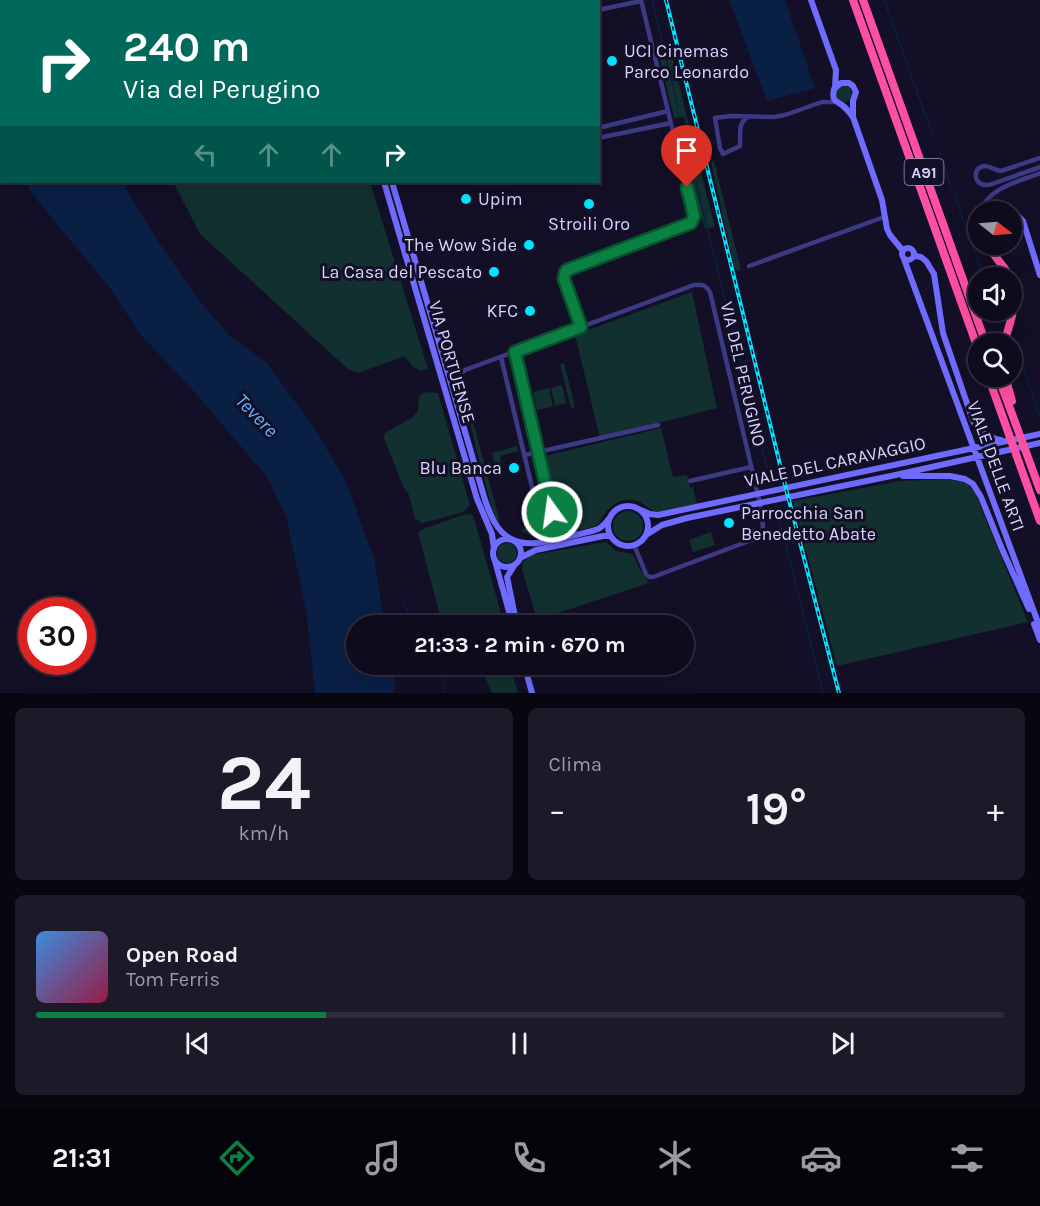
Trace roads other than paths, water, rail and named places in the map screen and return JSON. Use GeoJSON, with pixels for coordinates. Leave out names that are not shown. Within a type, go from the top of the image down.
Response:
{"type":"FeatureCollection","features":[{"type":"Feature","properties":{"kind":"highway","name":"A91"},"geometry":{"type":"LineString","coordinates":[[853,0],[972,333]]}},
{"type":"Feature","properties":{"kind":"highway","name":"A91"},"geometry":{"type":"LineString","coordinates":[[863,0],[982,333]]}},
{"type":"Feature","properties":{"kind":"highway"},"geometry":{"type":"LineString","coordinates":[[995,255],[1004,267]]}},
{"type":"Feature","properties":{"kind":"highway"},"geometry":{"type":"LineString","coordinates":[[992,387],[1040,521]]}},
{"type":"Feature","properties":{"kind":"highway"},"geometry":{"type":"LineString","coordinates":[[1002,387],[1040,490]]}},
{"type":"Feature","properties":{"kind":"highway"},"geometry":{"type":"LineString","coordinates":[[1008,387],[1031,466]]}},
{"type":"Feature","properties":{"kind":"street"},"geometry":{"type":"LineString","coordinates":[[581,327],[564,279],[567,271],[690,224],[693,220],[693,212],[641,0],[600,10]]}},
{"type":"Feature","properties":{"kind":"street"},"geometry":{"type":"LineString","coordinates":[[731,116],[738,121],[740,146],[723,154],[715,118],[731,116],[774,117],[822,102],[848,105],[853,101],[856,92],[853,86],[836,70],[811,0]]}},
{"type":"Feature","properties":{"kind":"street"},"geometry":{"type":"LineString","coordinates":[[836,70],[833,97],[836,102]]}},
{"type":"Feature","properties":{"kind":"street"},"geometry":{"type":"LineString","coordinates":[[822,102],[841,83],[849,83]]}},
{"type":"Feature","properties":{"kind":"street","name":"VIALE DELLE ARTI"},"geometry":{"type":"LineString","coordinates":[[853,101],[853,117],[880,195],[888,232],[903,251],[902,254],[1040,628]]}},
{"type":"Feature","properties":{"kind":"street","name":"VIALE DELLE ARTI"},"geometry":{"type":"LineString","coordinates":[[843,105],[853,117]]}},
{"type":"Feature","properties":{"kind":"street"},"geometry":{"type":"LineString","coordinates":[[600,128],[668,111]]}},
{"type":"Feature","properties":{"kind":"street"},"geometry":{"type":"LineString","coordinates":[[740,129],[747,117]]}},
{"type":"Feature","properties":{"kind":"street"},"geometry":{"type":"LineString","coordinates":[[600,138],[671,123]]}},
{"type":"Feature","properties":{"kind":"street"},"geometry":{"type":"LineString","coordinates":[[1040,158],[1000,171],[982,165],[975,176],[980,184],[989,185],[1040,167]]}},
{"type":"Feature","properties":{"kind":"street"},"geometry":{"type":"LineString","coordinates":[[986,201],[1005,187],[1040,173]]}},
{"type":"Feature","properties":{"kind":"street","name":"VIA PORTUENSE"},"geometry":{"type":"LineString","coordinates":[[384,183],[477,499],[492,534],[494,549]]}},
{"type":"Feature","properties":{"kind":"street","name":"VIA PORTUENSE"},"geometry":{"type":"LineString","coordinates":[[392,183],[489,511],[498,527],[512,540]]}},
{"type":"Feature","properties":{"kind":"street"},"geometry":{"type":"LineString","coordinates":[[749,266],[884,217]]}},
{"type":"Feature","properties":{"kind":"street"},"geometry":{"type":"LineString","coordinates":[[1022,219],[1040,275]]}},
{"type":"Feature","properties":{"kind":"street"},"geometry":{"type":"LineString","coordinates":[[903,251],[907,248],[911,249],[915,256]]}},
{"type":"Feature","properties":{"kind":"street"},"geometry":{"type":"LineString","coordinates":[[904,259],[909,261],[915,256]]}},
{"type":"Feature","properties":{"kind":"street"},"geometry":{"type":"LineString","coordinates":[[915,256],[926,261],[932,271],[943,333],[968,408],[979,429],[996,439],[1017,439]]}},
{"type":"Feature","properties":{"kind":"street","name":"VIA DEL PERUGINO"},"geometry":{"type":"LineString","coordinates":[[462,372],[694,285],[706,287],[710,292],[716,316],[762,512],[763,530],[757,538],[651,577],[646,574],[634,545]]}},
{"type":"Feature","properties":{"kind":"street"},"geometry":{"type":"LineString","coordinates":[[515,352],[559,538]]}},
{"type":"Feature","properties":{"kind":"street"},"geometry":{"type":"LineString","coordinates":[[501,357],[545,542]]}},
{"type":"Feature","properties":{"kind":"street"},"geometry":{"type":"LineString","coordinates":[[444,364],[462,372],[455,379],[452,391]]}},
{"type":"Feature","properties":{"kind":"street"},"geometry":{"type":"LineString","coordinates":[[510,394],[524,391]]}},
{"type":"Feature","properties":{"kind":"street"},"geometry":{"type":"LineString","coordinates":[[525,455],[657,425]]}},
{"type":"Feature","properties":{"kind":"street","name":"VIALE DEL CARAVAGGIO"},"geometry":{"type":"LineString","coordinates":[[636,508],[658,515],[1040,434]]}},
{"type":"Feature","properties":{"kind":"street","name":"VIALE DEL CARAVAGGIO"},"geometry":{"type":"LineString","coordinates":[[646,535],[663,525],[687,518],[1040,443]]}},
{"type":"Feature","properties":{"kind":"street"},"geometry":{"type":"LineString","coordinates":[[690,481],[751,467]]}},
{"type":"Feature","properties":{"kind":"street","name":"VIALE DELLE ARTI"},"geometry":{"type":"LineString","coordinates":[[891,476],[946,475],[971,483],[977,489],[1040,640]]}},
{"type":"Feature","properties":{"kind":"street"},"geometry":{"type":"LineString","coordinates":[[494,557],[499,564],[512,566],[532,551],[603,536],[610,536],[622,545],[634,545],[646,535],[648,522],[642,512],[625,506],[597,529],[545,542],[526,543],[503,539],[499,541],[494,549],[494,557],[512,615]]}},
{"type":"Feature","properties":{"kind":"street"},"geometry":{"type":"LineString","coordinates":[[611,516],[608,527],[612,538]]}},
{"type":"Feature","properties":{"kind":"street"},"geometry":{"type":"LineString","coordinates":[[512,540],[520,550],[518,561],[507,577],[513,615]]}},
{"type":"Feature","properties":{"kind":"street","name":"VIALE DELLE ARTI"},"geometry":{"type":"LineString","coordinates":[[1028,607],[1036,616]]}},
{"type":"Feature","properties":{"kind":"street"},"geometry":{"type":"LineString","coordinates":[[527,675],[532,693]]}},
{"type":"Feature","properties":{"kind":"water"},"geometry":{"type":"Polygon","coordinates":[[[729,0],[785,0],[815,88],[767,101],[729,0]]]}},
{"type":"Feature","properties":{"kind":"water","name":"Tevere"},"geometry":{"type":"Polygon","coordinates":[[[26,183],[123,183],[160,244],[201,303],[230,336],[266,362],[315,429],[346,482],[374,558],[383,615],[346,615],[346,675],[394,675],[394,693],[315,693],[307,616],[286,516],[267,477],[191,388],[140,334],[110,288],[26,183]]]}},
{"type":"Feature","properties":{"kind":"waterway"},"geometry":{"type":"LineString","coordinates":[[652,0],[678,107]]}},
{"type":"Feature","properties":{"kind":"waterway"},"geometry":{"type":"LineString","coordinates":[[884,0],[934,139]]}},
{"type":"Feature","properties":{"kind":"waterway"},"geometry":{"type":"LineString","coordinates":[[941,156],[951,188]]}},
{"type":"Feature","properties":{"kind":"waterway"},"geometry":{"type":"LineString","coordinates":[[696,182],[772,488]]}},
{"type":"Feature","properties":{"kind":"waterway"},"geometry":{"type":"LineString","coordinates":[[954,194],[980,267]]}},
{"type":"Feature","properties":{"kind":"waterway"},"geometry":{"type":"LineString","coordinates":[[1022,364],[1040,417]]}},
{"type":"Feature","properties":{"kind":"waterway"},"geometry":{"type":"LineString","coordinates":[[775,502],[823,693]]}},
{"type":"Feature","properties":{"kind":"waterway"},"geometry":{"type":"LineString","coordinates":[[403,600],[409,615]]}},
{"type":"Feature","properties":{"kind":"waterway"},"geometry":{"type":"LineString","coordinates":[[442,675],[445,693]]}},
{"type":"Feature","properties":{"kind":"railway"},"geometry":{"type":"LineString","coordinates":[[666,0],[784,481],[839,693]]}},
{"type":"Feature","properties":{"kind":"place","name":"UCI Cinemas Parco Leonardo"},"geometry":{"type":"Point","coordinates":[612,61]}},
{"type":"Feature","properties":{"kind":"place","name":"Upim"},"geometry":{"type":"Point","coordinates":[466,199]}},
{"type":"Feature","properties":{"kind":"place","name":"Stroili Oro"},"geometry":{"type":"Point","coordinates":[589,204]}},
{"type":"Feature","properties":{"kind":"place","name":"The Wow Side"},"geometry":{"type":"Point","coordinates":[529,245]}},
{"type":"Feature","properties":{"kind":"place","name":"La Casa del Pescato"},"geometry":{"type":"Point","coordinates":[494,272]}},
{"type":"Feature","properties":{"kind":"place","name":"KFC"},"geometry":{"type":"Point","coordinates":[530,311]}},
{"type":"Feature","properties":{"kind":"place","name":"Blu Banca"},"geometry":{"type":"Point","coordinates":[514,468]}},
{"type":"Feature","properties":{"kind":"place","name":"Parrocchia San Benedetto Abate"},"geometry":{"type":"Point","coordinates":[729,523]}}]}
